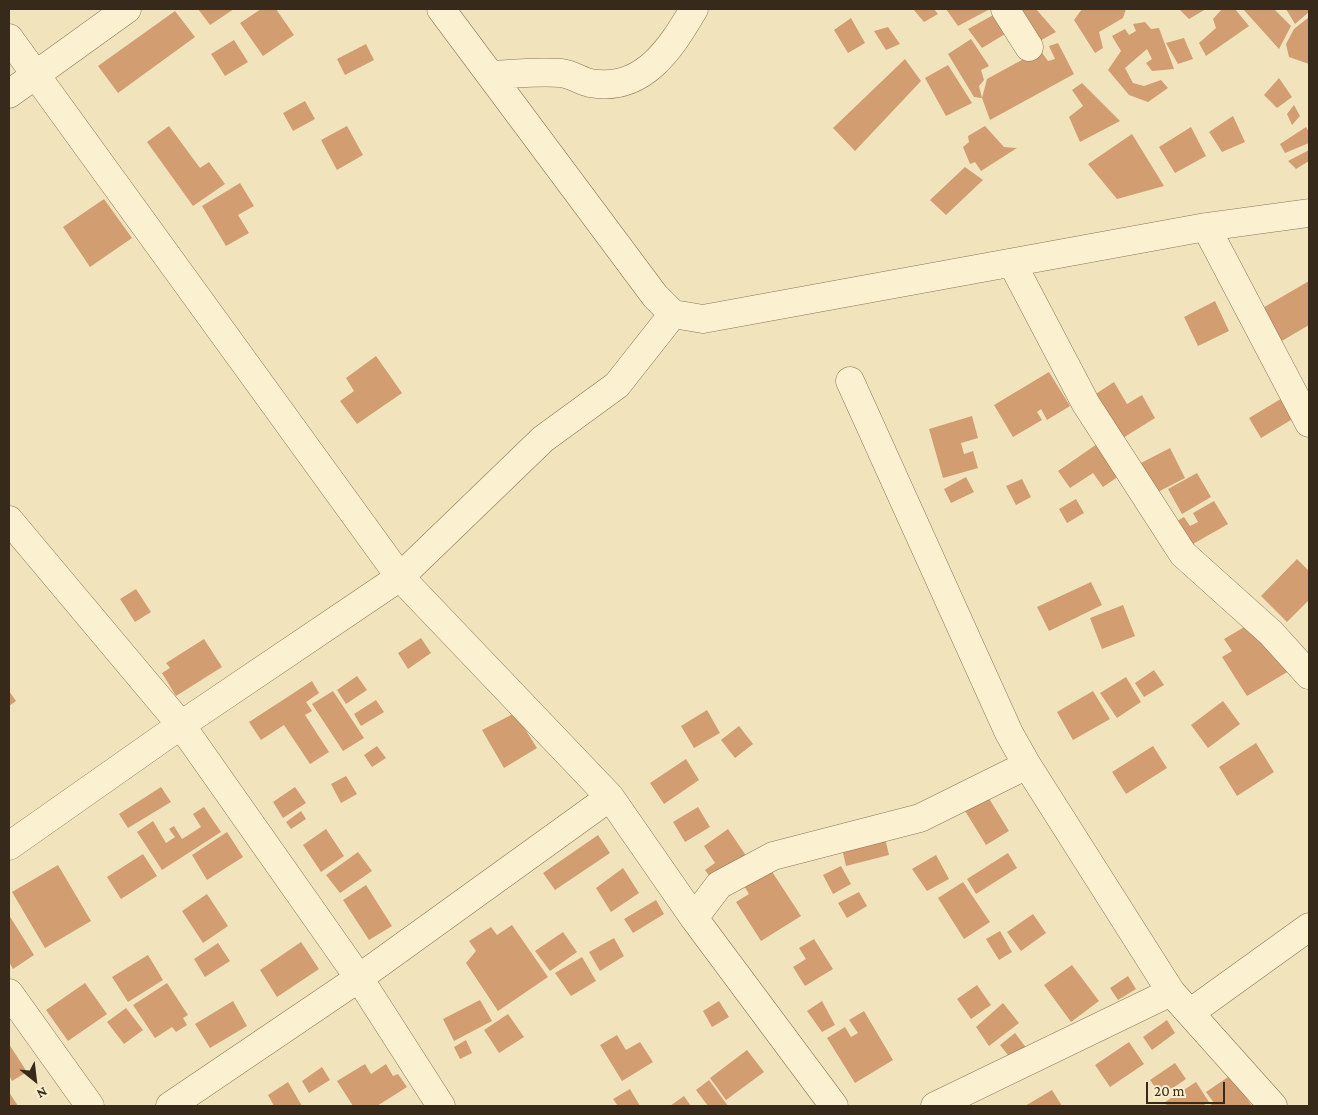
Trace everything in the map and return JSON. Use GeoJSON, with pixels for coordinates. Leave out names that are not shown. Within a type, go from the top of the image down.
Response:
{"type":"FeatureCollection","features":[{"type":"Feature","properties":{"kind":"street"},"geometry":{"type":"LineString","coordinates":[[9,94],[127,9]]}},
{"type":"Feature","properties":{"kind":"street"},"geometry":{"type":"LineString","coordinates":[[441,9],[655,296],[673,314],[703,320],[1206,227],[1309,213]]}},
{"type":"Feature","properties":{"kind":"street"},"geometry":{"type":"LineString","coordinates":[[492,75],[562,74],[591,83],[618,84],[642,75],[675,41],[694,9]]}},
{"type":"Feature","properties":{"kind":"street"},"geometry":{"type":"LineString","coordinates":[[1005,9],[1029,47]]}},
{"type":"Feature","properties":{"kind":"street"},"geometry":{"type":"LineString","coordinates":[[9,38],[400,577],[610,797],[694,918],[834,1106]]}},
{"type":"Feature","properties":{"kind":"street"},"geometry":{"type":"LineString","coordinates":[[1206,227],[1309,423]]}},
{"type":"Feature","properties":{"kind":"street"},"geometry":{"type":"LineString","coordinates":[[1012,263],[1086,404],[1184,554],[1271,633],[1309,675]]}},
{"type":"Feature","properties":{"kind":"street"},"geometry":{"type":"LineString","coordinates":[[9,846],[180,725],[400,577],[543,439],[617,385],[673,314]]}},
{"type":"Feature","properties":{"kind":"street"},"geometry":{"type":"LineString","coordinates":[[850,381],[1009,733],[1027,765],[1171,992],[1273,1106]]}},
{"type":"Feature","properties":{"kind":"street"},"geometry":{"type":"LineString","coordinates":[[9,520],[180,725],[359,978],[441,1106]]}},
{"type":"Feature","properties":{"kind":"street"},"geometry":{"type":"LineString","coordinates":[[694,918],[719,884],[773,856],[920,818],[1027,765]]}},
{"type":"Feature","properties":{"kind":"street"},"geometry":{"type":"LineString","coordinates":[[170,1106],[359,978],[610,797]]}},
{"type":"Feature","properties":{"kind":"street"},"geometry":{"type":"LineString","coordinates":[[1190,1012],[1309,928]]}},
{"type":"Feature","properties":{"kind":"street"},"geometry":{"type":"LineString","coordinates":[[935,1106],[1171,992]]}},
{"type":"Feature","properties":{"kind":"street"},"geometry":{"type":"LineString","coordinates":[[9,993],[90,1106]]}},
{"type":"Feature","properties":{"kind":"building"},"geometry":{"type":"Polygon","coordinates":[[[198,9],[234,9],[210,25],[198,9]]]}},
{"type":"Feature","properties":{"kind":"building"},"geometry":{"type":"Polygon","coordinates":[[[261,9],[276,9],[294,35],[263,56],[240,23],[261,9]]]}},
{"type":"Feature","properties":{"kind":"building"},"geometry":{"type":"Polygon","coordinates":[[[913,9],[934,9],[938,14],[924,22],[913,9]]]}},
{"type":"Feature","properties":{"kind":"building"},"geometry":{"type":"Polygon","coordinates":[[[946,9],[990,9],[958,26],[946,9]]]}},
{"type":"Feature","properties":{"kind":"building"},"geometry":{"type":"Polygon","coordinates":[[[1011,9],[1036,9],[1056,32],[1034,44],[1011,9]]]}},
{"type":"Feature","properties":{"kind":"building"},"geometry":{"type":"Polygon","coordinates":[[[1082,9],[1126,9],[1123,18],[1099,32],[1103,48],[1095,53],[1074,20],[1082,9]]]}},
{"type":"Feature","properties":{"kind":"building"},"geometry":{"type":"Polygon","coordinates":[[[1179,9],[1206,9],[1189,19],[1179,9]]]}},
{"type":"Feature","properties":{"kind":"building"},"geometry":{"type":"Polygon","coordinates":[[[1222,9],[1235,9],[1249,26],[1206,56],[1199,43],[1216,28],[1213,19],[1222,9]]]}},
{"type":"Feature","properties":{"kind":"building"},"geometry":{"type":"Polygon","coordinates":[[[1243,9],[1274,9],[1291,26],[1279,49],[1243,9]]]}},
{"type":"Feature","properties":{"kind":"building"},"geometry":{"type":"Polygon","coordinates":[[[1286,9],[1309,9],[1309,12],[1295,24],[1286,9]]]}},
{"type":"Feature","properties":{"kind":"building"},"geometry":{"type":"Polygon","coordinates":[[[175,11],[195,37],[118,93],[98,66],[175,11]]]}},
{"type":"Feature","properties":{"kind":"building"},"geometry":{"type":"Polygon","coordinates":[[[995,14],[1005,34],[982,48],[968,29],[995,14]]]}},
{"type":"Feature","properties":{"kind":"building"},"geometry":{"type":"Polygon","coordinates":[[[1309,17],[1309,64],[1289,57],[1286,44],[1294,29],[1309,17]]]}},
{"type":"Feature","properties":{"kind":"building"},"geometry":{"type":"Polygon","coordinates":[[[851,18],[865,43],[848,53],[834,30],[851,18]]]}},
{"type":"Feature","properties":{"kind":"building"},"geometry":{"type":"Polygon","coordinates":[[[1145,22],[1151,29],[1159,28],[1174,69],[1152,71],[1146,63],[1152,59],[1147,49],[1125,68],[1133,83],[1144,86],[1161,80],[1168,88],[1148,102],[1129,95],[1108,70],[1121,51],[1112,36],[1125,29],[1129,35],[1136,31],[1133,24],[1145,22]]]}},
{"type":"Feature","properties":{"kind":"building"},"geometry":{"type":"Polygon","coordinates":[[[888,27],[900,44],[886,50],[874,31],[888,27]]]}},
{"type":"Feature","properties":{"kind":"building"},"geometry":{"type":"Polygon","coordinates":[[[1184,38],[1193,59],[1178,64],[1166,43],[1184,38]]]}},
{"type":"Feature","properties":{"kind":"building"},"geometry":{"type":"Polygon","coordinates":[[[971,39],[989,66],[981,70],[984,80],[979,86],[982,98],[974,97],[948,54],[971,39]]]}},
{"type":"Feature","properties":{"kind":"building"},"geometry":{"type":"Polygon","coordinates":[[[234,40],[248,62],[225,76],[211,54],[234,40]]]}},
{"type":"Feature","properties":{"kind":"building"},"geometry":{"type":"Polygon","coordinates":[[[1058,43],[1074,74],[990,120],[982,98],[987,79],[1040,50],[1048,61],[1055,59],[1049,46],[1058,43]]]}},
{"type":"Feature","properties":{"kind":"building"},"geometry":{"type":"Polygon","coordinates":[[[366,44],[374,60],[345,75],[337,59],[366,44]]]}},
{"type":"Feature","properties":{"kind":"building"},"geometry":{"type":"Polygon","coordinates":[[[905,59],[921,81],[855,151],[833,128],[905,59]]]}},
{"type":"Feature","properties":{"kind":"building"},"geometry":{"type":"Polygon","coordinates":[[[948,65],[972,103],[946,116],[925,78],[948,65]]]}},
{"type":"Feature","properties":{"kind":"building"},"geometry":{"type":"Polygon","coordinates":[[[1279,78],[1292,97],[1277,108],[1264,95],[1279,78]]]}},
{"type":"Feature","properties":{"kind":"building"},"geometry":{"type":"Polygon","coordinates":[[[1082,83],[1120,121],[1080,142],[1069,117],[1083,106],[1072,90],[1082,83]]]}},
{"type":"Feature","properties":{"kind":"building"},"geometry":{"type":"Polygon","coordinates":[[[305,101],[315,119],[293,131],[283,113],[305,101]]]}},
{"type":"Feature","properties":{"kind":"building"},"geometry":{"type":"Polygon","coordinates":[[[1294,105],[1300,116],[1292,125],[1287,114],[1294,105]]]}},
{"type":"Feature","properties":{"kind":"building"},"geometry":{"type":"Polygon","coordinates":[[[1233,116],[1245,142],[1222,152],[1209,132],[1233,116]]]}},
{"type":"Feature","properties":{"kind":"building"},"geometry":{"type":"Polygon","coordinates":[[[169,126],[200,168],[209,162],[225,184],[193,206],[147,142],[169,126]]]}},
{"type":"Feature","properties":{"kind":"building"},"geometry":{"type":"Polygon","coordinates":[[[347,126],[363,155],[337,170],[321,140],[347,126]]]}},
{"type":"Feature","properties":{"kind":"building"},"geometry":{"type":"Polygon","coordinates":[[[985,126],[1004,147],[1017,148],[981,171],[975,162],[970,164],[963,147],[969,142],[968,136],[985,126]]]}},
{"type":"Feature","properties":{"kind":"building"},"geometry":{"type":"Polygon","coordinates":[[[1191,127],[1206,156],[1175,173],[1159,147],[1191,127]]]}},
{"type":"Feature","properties":{"kind":"building"},"geometry":{"type":"Polygon","coordinates":[[[1306,127],[1309,132],[1309,143],[1285,153],[1280,144],[1306,127]]]}},
{"type":"Feature","properties":{"kind":"building"},"geometry":{"type":"Polygon","coordinates":[[[1132,134],[1164,186],[1117,199],[1088,164],[1132,134]]]}},
{"type":"Feature","properties":{"kind":"building"},"geometry":{"type":"Polygon","coordinates":[[[1309,150],[1309,161],[1296,169],[1288,161],[1309,150]]]}},
{"type":"Feature","properties":{"kind":"building"},"geometry":{"type":"Polygon","coordinates":[[[965,167],[983,180],[946,215],[930,200],[965,167]]]}},
{"type":"Feature","properties":{"kind":"building"},"geometry":{"type":"Polygon","coordinates":[[[240,183],[254,206],[238,215],[249,233],[226,246],[202,206],[240,183]]]}},
{"type":"Feature","properties":{"kind":"building"},"geometry":{"type":"Polygon","coordinates":[[[104,199],[132,238],[90,267],[63,227],[104,199]]]}},
{"type":"Feature","properties":{"kind":"building"},"geometry":{"type":"Polygon","coordinates":[[[1309,281],[1309,325],[1280,342],[1261,309],[1309,281]]]}},
{"type":"Feature","properties":{"kind":"building"},"geometry":{"type":"Polygon","coordinates":[[[1215,301],[1229,331],[1198,346],[1184,317],[1215,301]]]}},
{"type":"Feature","properties":{"kind":"building"},"geometry":{"type":"Polygon","coordinates":[[[376,356],[402,393],[357,424],[340,401],[354,391],[346,378],[376,356]]]}},
{"type":"Feature","properties":{"kind":"building"},"geometry":{"type":"Polygon","coordinates":[[[1049,372],[1070,406],[1047,420],[1041,409],[1037,412],[1042,420],[1013,437],[994,405],[1049,372]]]}},
{"type":"Feature","properties":{"kind":"building"},"geometry":{"type":"Polygon","coordinates":[[[1114,382],[1127,404],[1142,395],[1155,418],[1118,441],[1091,397],[1114,382]]]}},
{"type":"Feature","properties":{"kind":"building"},"geometry":{"type":"Polygon","coordinates":[[[1289,394],[1301,414],[1261,438],[1249,418],[1289,394]]]}},
{"type":"Feature","properties":{"kind":"building"},"geometry":{"type":"Polygon","coordinates":[[[972,416],[978,438],[961,443],[964,454],[973,451],[978,468],[943,478],[929,429],[972,416]]]}},
{"type":"Feature","properties":{"kind":"building"},"geometry":{"type":"Polygon","coordinates":[[[1100,442],[1122,474],[1103,487],[1093,473],[1070,488],[1058,471],[1100,442]]]}},
{"type":"Feature","properties":{"kind":"building"},"geometry":{"type":"Polygon","coordinates":[[[1170,448],[1185,478],[1154,494],[1139,464],[1170,448]]]}},
{"type":"Feature","properties":{"kind":"building"},"geometry":{"type":"Polygon","coordinates":[[[1197,473],[1211,497],[1182,514],[1168,489],[1197,473]]]}},
{"type":"Feature","properties":{"kind":"building"},"geometry":{"type":"Polygon","coordinates":[[[966,477],[974,492],[951,503],[944,489],[966,477]]]}},
{"type":"Feature","properties":{"kind":"building"},"geometry":{"type":"Polygon","coordinates":[[[1022,479],[1031,497],[1016,505],[1006,486],[1022,479]]]}},
{"type":"Feature","properties":{"kind":"building"},"geometry":{"type":"Polygon","coordinates":[[[1076,499],[1084,513],[1067,523],[1059,509],[1076,499]]]}},
{"type":"Feature","properties":{"kind":"building"},"geometry":{"type":"Polygon","coordinates":[[[1214,501],[1228,524],[1186,548],[1172,524],[1184,517],[1190,526],[1198,522],[1193,513],[1214,501]]]}},
{"type":"Feature","properties":{"kind":"building"},"geometry":{"type":"Polygon","coordinates":[[[1297,559],[1309,571],[1309,600],[1287,622],[1261,596],[1297,559]]]}},
{"type":"Feature","properties":{"kind":"building"},"geometry":{"type":"Polygon","coordinates":[[[1091,582],[1102,605],[1049,631],[1037,607],[1091,582]]]}},
{"type":"Feature","properties":{"kind":"building"},"geometry":{"type":"Polygon","coordinates":[[[136,589],[151,612],[135,622],[120,599],[136,589]]]}},
{"type":"Feature","properties":{"kind":"building"},"geometry":{"type":"Polygon","coordinates":[[[1123,605],[1135,636],[1102,649],[1090,618],[1123,605]]]}},
{"type":"Feature","properties":{"kind":"building"},"geometry":{"type":"Polygon","coordinates":[[[1253,622],[1289,671],[1247,696],[1222,657],[1232,651],[1224,639],[1253,622]]]}},
{"type":"Feature","properties":{"kind":"building"},"geometry":{"type":"Polygon","coordinates":[[[421,638],[431,653],[408,669],[398,653],[421,638]]]}},
{"type":"Feature","properties":{"kind":"building"},"geometry":{"type":"Polygon","coordinates":[[[204,639],[222,667],[176,696],[162,673],[170,668],[166,663],[204,639]]]}},
{"type":"Feature","properties":{"kind":"building"},"geometry":{"type":"Polygon","coordinates":[[[1154,670],[1164,685],[1144,697],[1135,683],[1154,670]]]}},
{"type":"Feature","properties":{"kind":"building"},"geometry":{"type":"Polygon","coordinates":[[[357,676],[367,690],[346,704],[337,690],[357,676]]]}},
{"type":"Feature","properties":{"kind":"building"},"geometry":{"type":"Polygon","coordinates":[[[1126,677],[1141,702],[1117,718],[1100,693],[1126,677]]]}},
{"type":"Feature","properties":{"kind":"building"},"geometry":{"type":"Polygon","coordinates":[[[312,681],[319,693],[306,702],[312,711],[305,715],[329,752],[310,764],[284,725],[261,740],[249,722],[312,681]]]}},
{"type":"Feature","properties":{"kind":"building"},"geometry":{"type":"Polygon","coordinates":[[[9,691],[16,701],[9,706],[9,691]]]}},
{"type":"Feature","properties":{"kind":"building"},"geometry":{"type":"Polygon","coordinates":[[[333,691],[364,738],[343,751],[312,704],[333,691]]]}},
{"type":"Feature","properties":{"kind":"building"},"geometry":{"type":"Polygon","coordinates":[[[1093,691],[1110,719],[1073,740],[1057,712],[1093,691]]]}},
{"type":"Feature","properties":{"kind":"building"},"geometry":{"type":"Polygon","coordinates":[[[376,700],[384,712],[361,726],[354,714],[376,700]]]}},
{"type":"Feature","properties":{"kind":"building"},"geometry":{"type":"Polygon","coordinates":[[[1223,701],[1240,724],[1208,748],[1191,725],[1223,701]]]}},
{"type":"Feature","properties":{"kind":"building"},"geometry":{"type":"Polygon","coordinates":[[[707,710],[720,733],[694,748],[681,726],[707,710]]]}},
{"type":"Feature","properties":{"kind":"building"},"geometry":{"type":"Polygon","coordinates":[[[515,713],[537,748],[504,768],[482,730],[515,713]]]}},
{"type":"Feature","properties":{"kind":"building"},"geometry":{"type":"Polygon","coordinates":[[[739,726],[753,744],[735,758],[721,740],[739,726]]]}},
{"type":"Feature","properties":{"kind":"building"},"geometry":{"type":"Polygon","coordinates":[[[1256,743],[1274,772],[1237,796],[1219,767],[1256,743]]]}},
{"type":"Feature","properties":{"kind":"building"},"geometry":{"type":"Polygon","coordinates":[[[377,746],[386,758],[372,767],[364,755],[377,746]]]}},
{"type":"Feature","properties":{"kind":"building"},"geometry":{"type":"Polygon","coordinates":[[[1153,746],[1167,768],[1126,794],[1112,772],[1153,746]]]}},
{"type":"Feature","properties":{"kind":"building"},"geometry":{"type":"Polygon","coordinates":[[[686,759],[699,780],[664,804],[650,783],[686,759]]]}},
{"type":"Feature","properties":{"kind":"building"},"geometry":{"type":"Polygon","coordinates":[[[346,776],[357,794],[341,803],[331,784],[346,776]]]}},
{"type":"Feature","properties":{"kind":"building"},"geometry":{"type":"Polygon","coordinates":[[[161,787],[171,802],[128,828],[119,814],[161,787]]]}},
{"type":"Feature","properties":{"kind":"building"},"geometry":{"type":"Polygon","coordinates":[[[295,787],[306,803],[283,818],[273,802],[295,787]]]}},
{"type":"Feature","properties":{"kind":"building"},"geometry":{"type":"Polygon","coordinates":[[[985,792],[1009,831],[986,845],[962,806],[985,792]]]}},
{"type":"Feature","properties":{"kind":"building"},"geometry":{"type":"Polygon","coordinates":[[[204,807],[221,832],[162,870],[137,832],[153,821],[166,843],[175,837],[169,829],[174,826],[182,839],[201,827],[193,814],[204,807]]]}},
{"type":"Feature","properties":{"kind":"building"},"geometry":{"type":"Polygon","coordinates":[[[698,807],[710,827],[685,842],[673,822],[698,807]]]}},
{"type":"Feature","properties":{"kind":"building"},"geometry":{"type":"Polygon","coordinates":[[[301,811],[306,819],[291,829],[286,822],[301,811]]]}},
{"type":"Feature","properties":{"kind":"building"},"geometry":{"type":"Polygon","coordinates":[[[326,829],[344,856],[321,872],[303,845],[326,829]]]}},
{"type":"Feature","properties":{"kind":"building"},"geometry":{"type":"Polygon","coordinates":[[[728,829],[749,860],[715,884],[705,870],[715,863],[704,846],[728,829]]]}},
{"type":"Feature","properties":{"kind":"building"},"geometry":{"type":"Polygon","coordinates":[[[227,832],[243,857],[207,880],[192,855],[227,832]]]}},
{"type":"Feature","properties":{"kind":"building"},"geometry":{"type":"Polygon","coordinates":[[[884,834],[889,855],[846,866],[841,844],[884,834]]]}},
{"type":"Feature","properties":{"kind":"building"},"geometry":{"type":"Polygon","coordinates":[[[598,835],[610,853],[555,890],[543,873],[598,835]]]}},
{"type":"Feature","properties":{"kind":"building"},"geometry":{"type":"Polygon","coordinates":[[[358,852],[372,871],[340,893],[326,875],[358,852]]]}},
{"type":"Feature","properties":{"kind":"building"},"geometry":{"type":"Polygon","coordinates":[[[1008,853],[1017,868],[976,894],[967,879],[1008,853]]]}},
{"type":"Feature","properties":{"kind":"building"},"geometry":{"type":"Polygon","coordinates":[[[143,854],[157,876],[121,899],[107,877],[143,854]]]}},
{"type":"Feature","properties":{"kind":"building"},"geometry":{"type":"Polygon","coordinates":[[[936,855],[949,879],[927,891],[912,869],[936,855]]]}},
{"type":"Feature","properties":{"kind":"building"},"geometry":{"type":"Polygon","coordinates":[[[767,864],[801,916],[761,941],[736,902],[749,894],[741,881],[767,864]]]}},
{"type":"Feature","properties":{"kind":"building"},"geometry":{"type":"Polygon","coordinates":[[[58,865],[91,921],[45,948],[12,892],[58,865]]]}},
{"type":"Feature","properties":{"kind":"building"},"geometry":{"type":"Polygon","coordinates":[[[841,866],[851,884],[833,894],[823,875],[841,866]]]}},
{"type":"Feature","properties":{"kind":"building"},"geometry":{"type":"Polygon","coordinates":[[[623,868],[639,893],[611,912],[596,888],[623,868]]]}},
{"type":"Feature","properties":{"kind":"building"},"geometry":{"type":"Polygon","coordinates":[[[963,882],[990,922],[964,939],[938,898],[963,882]]]}},
{"type":"Feature","properties":{"kind":"building"},"geometry":{"type":"Polygon","coordinates":[[[366,885],[392,926],[369,940],[343,900],[366,885]]]}},
{"type":"Feature","properties":{"kind":"building"},"geometry":{"type":"Polygon","coordinates":[[[859,892],[867,906],[847,918],[838,903],[859,892]]]}},
{"type":"Feature","properties":{"kind":"building"},"geometry":{"type":"Polygon","coordinates":[[[207,894],[228,926],[203,943],[182,911],[207,894]]]}},
{"type":"Feature","properties":{"kind":"building"},"geometry":{"type":"Polygon","coordinates":[[[656,900],[664,914],[633,933],[624,919],[656,900]]]}},
{"type":"Feature","properties":{"kind":"building"},"geometry":{"type":"Polygon","coordinates":[[[1033,914],[1046,933],[1021,951],[1007,932],[1033,914]]]}},
{"type":"Feature","properties":{"kind":"building"},"geometry":{"type":"Polygon","coordinates":[[[9,915],[34,955],[13,969],[9,962],[9,915]]]}},
{"type":"Feature","properties":{"kind":"building"},"geometry":{"type":"Polygon","coordinates":[[[512,925],[548,977],[498,1011],[466,963],[476,951],[469,941],[491,927],[497,935],[512,925]]]}},
{"type":"Feature","properties":{"kind":"building"},"geometry":{"type":"Polygon","coordinates":[[[1000,931],[1012,952],[999,960],[986,939],[1000,931]]]}},
{"type":"Feature","properties":{"kind":"building"},"geometry":{"type":"Polygon","coordinates":[[[563,932],[577,952],[550,971],[535,951],[563,932]]]}},
{"type":"Feature","properties":{"kind":"building"},"geometry":{"type":"Polygon","coordinates":[[[614,938],[624,956],[600,971],[589,952],[614,938]]]}},
{"type":"Feature","properties":{"kind":"building"},"geometry":{"type":"Polygon","coordinates":[[[814,939],[833,969],[805,986],[793,967],[806,959],[799,948],[814,939]]]}},
{"type":"Feature","properties":{"kind":"building"},"geometry":{"type":"Polygon","coordinates":[[[301,942],[319,969],[277,997],[260,970],[301,942]]]}},
{"type":"Feature","properties":{"kind":"building"},"geometry":{"type":"Polygon","coordinates":[[[218,943],[230,961],[205,977],[194,959],[218,943]]]}},
{"type":"Feature","properties":{"kind":"building"},"geometry":{"type":"Polygon","coordinates":[[[148,955],[163,980],[128,1002],[112,977],[148,955]]]}},
{"type":"Feature","properties":{"kind":"building"},"geometry":{"type":"Polygon","coordinates":[[[582,957],[596,981],[571,996],[555,973],[582,957]]]}},
{"type":"Feature","properties":{"kind":"building"},"geometry":{"type":"Polygon","coordinates":[[[1072,965],[1099,1001],[1071,1022],[1044,985],[1072,965]]]}},
{"type":"Feature","properties":{"kind":"building"},"geometry":{"type":"Polygon","coordinates":[[[1128,976],[1136,989],[1118,1000],[1110,988],[1128,976]]]}},
{"type":"Feature","properties":{"kind":"building"},"geometry":{"type":"Polygon","coordinates":[[[85,983],[107,1014],[68,1041],[46,1010],[85,983]]]}},
{"type":"Feature","properties":{"kind":"building"},"geometry":{"type":"Polygon","coordinates":[[[167,983],[188,1015],[183,1018],[187,1025],[176,1032],[172,1027],[155,1038],[133,1005],[167,983]]]}},
{"type":"Feature","properties":{"kind":"building"},"geometry":{"type":"Polygon","coordinates":[[[977,985],[991,1005],[971,1019],[957,999],[977,985]]]}},
{"type":"Feature","properties":{"kind":"building"},"geometry":{"type":"Polygon","coordinates":[[[480,1000],[492,1021],[454,1041],[443,1019],[480,1000]]]}},
{"type":"Feature","properties":{"kind":"building"},"geometry":{"type":"Polygon","coordinates":[[[233,1001],[247,1026],[210,1048],[195,1024],[233,1001]]]}},
{"type":"Feature","properties":{"kind":"building"},"geometry":{"type":"Polygon","coordinates":[[[719,1001],[729,1017],[712,1027],[703,1011],[719,1001]]]}},
{"type":"Feature","properties":{"kind":"building"},"geometry":{"type":"Polygon","coordinates":[[[822,1001],[835,1025],[822,1032],[807,1011],[822,1001]]]}},
{"type":"Feature","properties":{"kind":"building"},"geometry":{"type":"Polygon","coordinates":[[[1003,1003],[1019,1023],[989,1046],[976,1027],[1003,1003]]]}},
{"type":"Feature","properties":{"kind":"building"},"geometry":{"type":"Polygon","coordinates":[[[126,1008],[143,1030],[124,1044],[107,1022],[126,1008]]]}},
{"type":"Feature","properties":{"kind":"building"},"geometry":{"type":"Polygon","coordinates":[[[864,1011],[893,1060],[855,1083],[827,1038],[845,1027],[851,1037],[858,1033],[849,1020],[864,1011]]]}},
{"type":"Feature","properties":{"kind":"building"},"geometry":{"type":"Polygon","coordinates":[[[508,1014],[524,1037],[499,1053],[484,1030],[508,1014]]]}},
{"type":"Feature","properties":{"kind":"building"},"geometry":{"type":"Polygon","coordinates":[[[1167,1020],[1175,1033],[1152,1050],[1143,1037],[1167,1020]]]}},
{"type":"Feature","properties":{"kind":"building"},"geometry":{"type":"Polygon","coordinates":[[[1015,1033],[1030,1053],[1015,1064],[1000,1045],[1015,1033]]]}},
{"type":"Feature","properties":{"kind":"building"},"geometry":{"type":"Polygon","coordinates":[[[617,1035],[626,1050],[640,1042],[653,1062],[622,1081],[600,1045],[617,1035]]]}},
{"type":"Feature","properties":{"kind":"building"},"geometry":{"type":"Polygon","coordinates":[[[466,1040],[472,1053],[460,1059],[454,1047],[466,1040]]]}},
{"type":"Feature","properties":{"kind":"building"},"geometry":{"type":"Polygon","coordinates":[[[1129,1042],[1144,1064],[1110,1087],[1095,1065],[1129,1042]]]}},
{"type":"Feature","properties":{"kind":"building"},"geometry":{"type":"Polygon","coordinates":[[[9,1044],[27,1072],[12,1081],[9,1075],[9,1044]]]}},
{"type":"Feature","properties":{"kind":"building"},"geometry":{"type":"Polygon","coordinates":[[[747,1050],[764,1072],[726,1100],[710,1078],[747,1050]]]}},
{"type":"Feature","properties":{"kind":"building"},"geometry":{"type":"Polygon","coordinates":[[[1175,1063],[1186,1079],[1161,1096],[1150,1080],[1175,1063]]]}},
{"type":"Feature","properties":{"kind":"building"},"geometry":{"type":"Polygon","coordinates":[[[365,1064],[371,1074],[386,1064],[393,1076],[398,1074],[407,1087],[377,1106],[353,1106],[337,1081],[365,1064]]]}},
{"type":"Feature","properties":{"kind":"building"},"geometry":{"type":"Polygon","coordinates":[[[322,1067],[330,1080],[309,1093],[302,1081],[322,1067]]]}},
{"type":"Feature","properties":{"kind":"building"},"geometry":{"type":"Polygon","coordinates":[[[1231,1075],[1252,1106],[1209,1106],[1214,1103],[1206,1092],[1231,1075]]]}},
{"type":"Feature","properties":{"kind":"building"},"geometry":{"type":"Polygon","coordinates":[[[709,1080],[728,1106],[708,1106],[696,1090],[709,1080]]]}},
{"type":"Feature","properties":{"kind":"building"},"geometry":{"type":"Polygon","coordinates":[[[288,1082],[302,1106],[274,1106],[268,1095],[288,1082]]]}},
{"type":"Feature","properties":{"kind":"building"},"geometry":{"type":"Polygon","coordinates":[[[1196,1082],[1209,1102],[1202,1106],[1167,1106],[1165,1102],[1196,1082]]]}},
{"type":"Feature","properties":{"kind":"building"},"geometry":{"type":"Polygon","coordinates":[[[630,1089],[640,1106],[618,1106],[613,1099],[630,1089]]]}},
{"type":"Feature","properties":{"kind":"building"},"geometry":{"type":"Polygon","coordinates":[[[1052,1090],[1062,1106],[1025,1106],[1052,1090]]]}},
{"type":"Feature","properties":{"kind":"building"},"geometry":{"type":"Polygon","coordinates":[[[9,1092],[18,1106],[9,1106],[9,1092]]]}},
{"type":"Feature","properties":{"kind":"building"},"geometry":{"type":"Polygon","coordinates":[[[684,1096],[691,1106],[670,1106],[684,1096]]]}}]}
